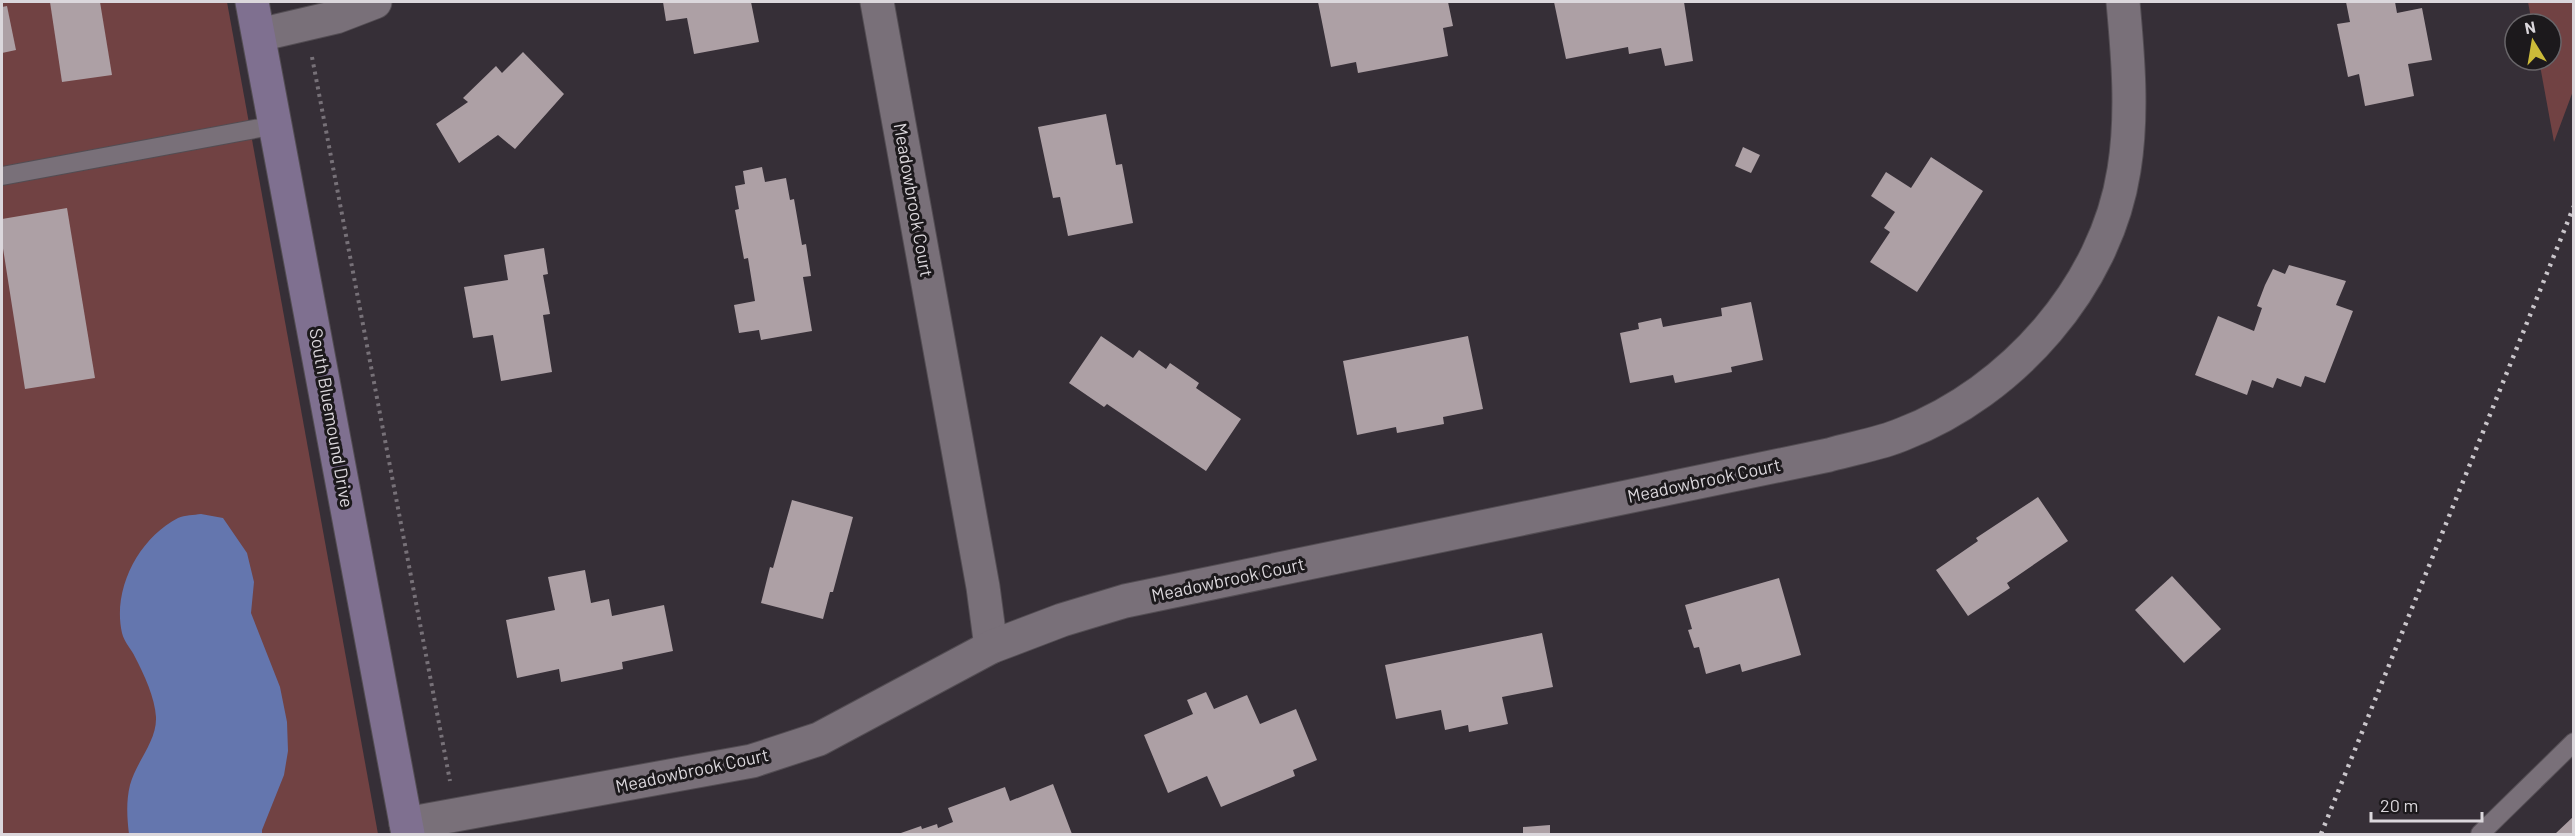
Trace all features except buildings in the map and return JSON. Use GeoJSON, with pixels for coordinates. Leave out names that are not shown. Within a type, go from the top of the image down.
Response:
{"type":"FeatureCollection","features":[{"type":"Feature","properties":{"kind":"main road","name":"South Bluemound Drive"},"geometry":{"type":"LineString","coordinates":[[252,2],[407,829]]}},
{"type":"Feature","properties":{"kind":"street"},"geometry":{"type":"LineString","coordinates":[[259,35],[362,9],[375,2]]}},
{"type":"Feature","properties":{"kind":"street","name":"Meadowbrook Court"},"geometry":{"type":"LineString","coordinates":[[877,2],[983,587],[991,647]]}},
{"type":"Feature","properties":{"kind":"street","name":"Meadowbrook Court"},"geometry":{"type":"LineString","coordinates":[[407,829],[456,815],[752,761],[819,739],[991,647],[1062,620],[1125,601],[1829,455],[1903,435],[1957,408],[1998,378],[2046,332],[2078,289],[2100,250],[2115,211],[2125,169],[2128,77],[2123,2]]}},
{"type":"Feature","properties":{"kind":"lane"},"geometry":{"type":"LineString","coordinates":[[2,176],[276,125]]}},
{"type":"Feature","properties":{"kind":"lane"},"geometry":{"type":"LineString","coordinates":[[2480,834],[2574,742]]}},
{"type":"Feature","properties":{"kind":"path"},"geometry":{"type":"LineString","coordinates":[[305,24],[456,815]]}},
{"type":"Feature","properties":{"kind":"shaded area"},"geometry":{"type":"Polygon","coordinates":[[[2,2],[227,2],[378,834],[2,834],[2,2]]]}},
{"type":"Feature","properties":{"kind":"shaded area"},"geometry":{"type":"Polygon","coordinates":[[[2528,2],[2573,2],[2573,91],[2554,142],[2541,72],[2563,72],[2563,12],[2530,12],[2528,2]]]}},
{"type":"Feature","properties":{"kind":"water"},"geometry":{"type":"Polygon","coordinates":[[[201,514],[223,518],[247,553],[254,582],[251,613],[280,687],[287,722],[288,751],[284,775],[262,834],[129,834],[127,810],[130,785],[150,743],[156,717],[154,702],[148,686],[134,654],[124,640],[120,616],[121,599],[132,566],[151,538],[178,518],[201,514]]]}},
{"type":"Feature","properties":{"kind":"railway"},"geometry":{"type":"LineString","coordinates":[[2321,834],[2574,206]]}}]}
